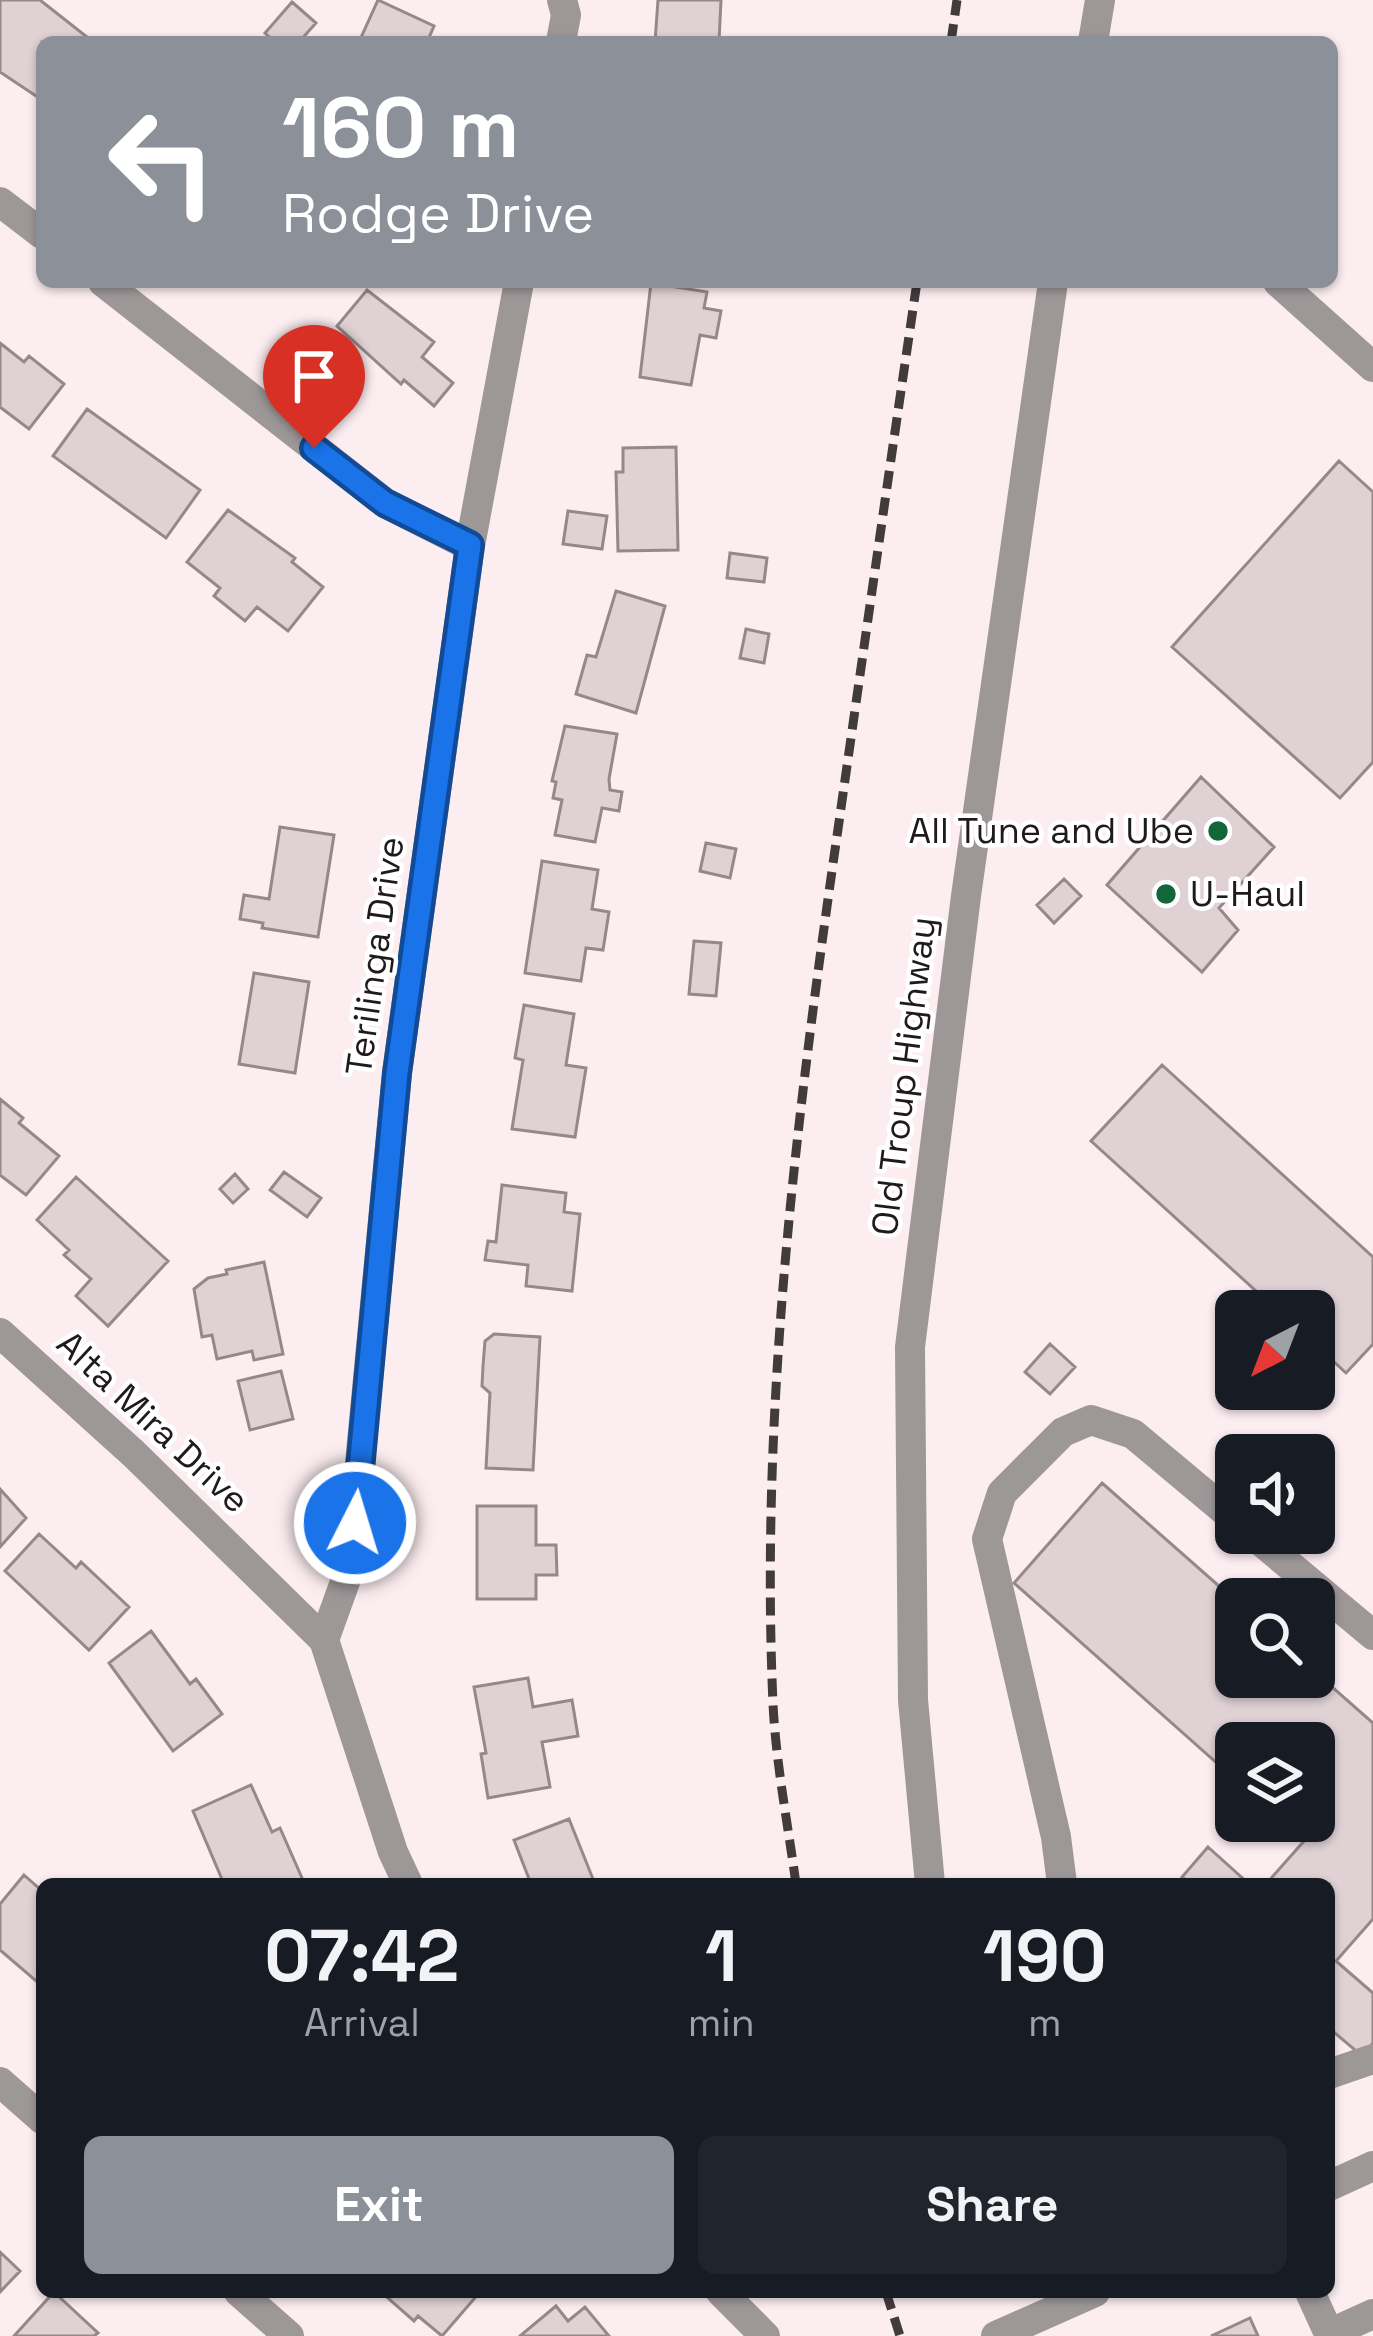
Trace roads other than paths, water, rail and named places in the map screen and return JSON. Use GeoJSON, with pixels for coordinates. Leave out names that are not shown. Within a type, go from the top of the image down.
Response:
{"type":"FeatureCollection","features":[{"type":"Feature","properties":{"kind":"street"},"geometry":{"type":"LineString","coordinates":[[562,0],[566,15],[562,36]]}},
{"type":"Feature","properties":{"kind":"street"},"geometry":{"type":"LineString","coordinates":[[1094,36],[1100,0]]}},
{"type":"Feature","properties":{"kind":"street"},"geometry":{"type":"LineString","coordinates":[[0,202],[36,230]]}},
{"type":"Feature","properties":{"kind":"street"},"geometry":{"type":"LineString","coordinates":[[111,288],[385,503],[470,545]]}},
{"type":"Feature","properties":{"kind":"street","name":"Terilinga Drive"},"geometry":{"type":"LineString","coordinates":[[323,1640],[350,1568],[397,1073],[470,545],[517,288]]}},
{"type":"Feature","properties":{"kind":"street","name":"Old Troup Highway"},"geometry":{"type":"LineString","coordinates":[[930,1878],[913,1700],[910,1347],[966,896],[1052,288]]}},
{"type":"Feature","properties":{"kind":"street"},"geometry":{"type":"LineString","coordinates":[[1285,288],[1373,367]]}},
{"type":"Feature","properties":{"kind":"street","name":"Alta Mira Drive"},"geometry":{"type":"LineString","coordinates":[[0,1333],[106,1428],[323,1640],[405,1878]]}},
{"type":"Feature","properties":{"kind":"street"},"geometry":{"type":"LineString","coordinates":[[1062,1878],[1057,1837],[987,1539],[1002,1493],[1063,1432],[1091,1420],[1132,1434],[1215,1503]]}},
{"type":"Feature","properties":{"kind":"street"},"geometry":{"type":"LineString","coordinates":[[1276,1554],[1373,1635]]}},
{"type":"Feature","properties":{"kind":"street"},"geometry":{"type":"LineString","coordinates":[[1335,2072],[1373,2059]]}},
{"type":"Feature","properties":{"kind":"street"},"geometry":{"type":"LineString","coordinates":[[0,2082],[36,2114]]}},
{"type":"Feature","properties":{"kind":"street"},"geometry":{"type":"LineString","coordinates":[[1335,2183],[1373,2166]]}},
{"type":"Feature","properties":{"kind":"street"},"geometry":{"type":"LineString","coordinates":[[246,2298],[289,2336]]}},
{"type":"Feature","properties":{"kind":"street"},"geometry":{"type":"LineString","coordinates":[[727,2298],[765,2336]]}},
{"type":"Feature","properties":{"kind":"street"},"geometry":{"type":"LineString","coordinates":[[1019,2298],[1029,2329]]}},
{"type":"Feature","properties":{"kind":"street"},"geometry":{"type":"LineString","coordinates":[[996,2336],[1029,2329],[1084,2298]]}},
{"type":"Feature","properties":{"kind":"street"},"geometry":{"type":"LineString","coordinates":[[1313,2298],[1330,2335],[1373,2314]]}},
{"type":"Feature","properties":{"kind":"railway"},"geometry":{"type":"LineString","coordinates":[[952,36],[957,0]]}},
{"type":"Feature","properties":{"kind":"railway"},"geometry":{"type":"LineString","coordinates":[[795,1878],[775,1727],[770,1594],[785,1265],[823,938],[916,288]]}},
{"type":"Feature","properties":{"kind":"railway"},"geometry":{"type":"LineString","coordinates":[[888,2298],[900,2336]]}},
{"type":"Feature","properties":{"kind":"place","name":"All Tune and Ube"},"geometry":{"type":"Point","coordinates":[1218,831]}},
{"type":"Feature","properties":{"kind":"place","name":"U-Haul"},"geometry":{"type":"Point","coordinates":[1166,894]}}]}
